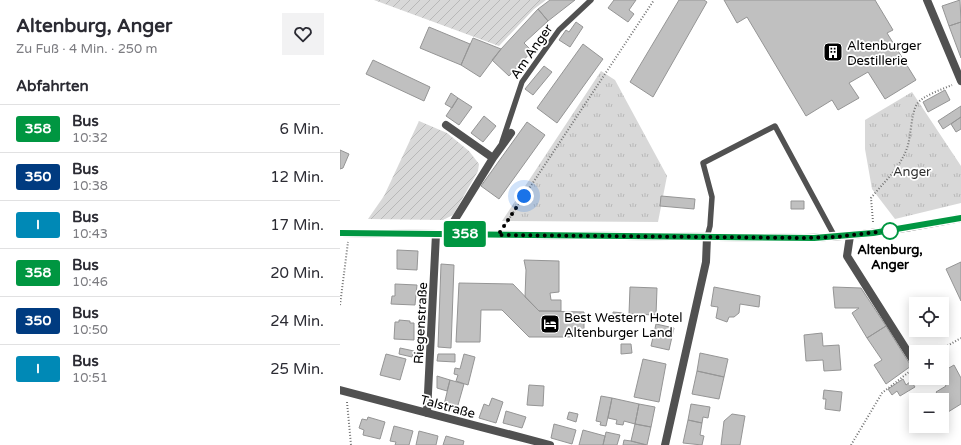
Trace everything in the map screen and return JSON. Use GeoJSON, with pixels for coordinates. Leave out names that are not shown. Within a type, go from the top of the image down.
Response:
{"type":"FeatureCollection","features":[{"type":"Feature","properties":{"kind":"main road"},"geometry":{"type":"LineString","coordinates":[[340,233],[804,238],[850,236],[961,218]]}},
{"type":"Feature","properties":{"kind":"street"},"geometry":{"type":"LineString","coordinates":[[928,0],[960,78]]}},
{"type":"Feature","properties":{"kind":"street"},"geometry":{"type":"LineString","coordinates":[[446,125],[493,158]]}},
{"type":"Feature","properties":{"kind":"street","name":"Am Anger"},"geometry":{"type":"LineString","coordinates":[[450,234],[454,221],[493,158],[511,133]]}},
{"type":"Feature","properties":{"kind":"street","name":"Riegenstraße"},"geometry":{"type":"LineString","coordinates":[[427,413],[436,234]]}},
{"type":"Feature","properties":{"kind":"street"},"geometry":{"type":"LineString","coordinates":[[850,236],[847,256],[909,361]]}},
{"type":"Feature","properties":{"kind":"street"},"geometry":{"type":"LineString","coordinates":[[665,445],[706,262],[706,237]]}},
{"type":"Feature","properties":{"kind":"street","name":"Talstraße"},"geometry":{"type":"LineString","coordinates":[[340,390],[550,445]]}},
{"type":"Feature","properties":{"kind":"lane","name":"Am Anger"},"geometry":{"type":"LineString","coordinates":[[500,148],[522,82],[559,30],[591,0]]}},
{"type":"Feature","properties":{"kind":"lane"},"geometry":{"type":"LineString","coordinates":[[706,237],[710,226],[712,197],[703,163],[774,126],[835,237]]}},
{"type":"Feature","properties":{"kind":"path"},"geometry":{"type":"LineString","coordinates":[[498,235],[654,0]]}},
{"type":"Feature","properties":{"kind":"path"},"geometry":{"type":"LineString","coordinates":[[873,233],[871,198],[898,167],[907,147],[916,104],[922,99],[960,78]]}},
{"type":"Feature","properties":{"kind":"path"},"geometry":{"type":"LineString","coordinates":[[340,305],[347,250]]}},
{"type":"Feature","properties":{"kind":"path"},"geometry":{"type":"LineString","coordinates":[[949,345],[961,338]]}},
{"type":"Feature","properties":{"kind":"path"},"geometry":{"type":"LineString","coordinates":[[852,445],[882,393],[909,371]]}},
{"type":"Feature","properties":{"kind":"path"},"geometry":{"type":"LineString","coordinates":[[346,400],[351,445]]}},
{"type":"Feature","properties":{"kind":"green space"},"geometry":{"type":"Polygon","coordinates":[[[374,0],[546,0],[534,9],[499,46],[374,0]]]}},
{"type":"Feature","properties":{"kind":"green space"},"geometry":{"type":"Polygon","coordinates":[[[601,71],[615,80],[667,176],[658,222],[502,221],[601,71]]]}},
{"type":"Feature","properties":{"kind":"green space","name":"Anger"},"geometry":{"type":"Polygon","coordinates":[[[912,92],[961,166],[961,203],[895,219],[872,189],[865,149],[865,120],[912,92]]]}},
{"type":"Feature","properties":{"kind":"green space"},"geometry":{"type":"Polygon","coordinates":[[[419,121],[447,133],[469,151],[479,164],[478,171],[453,215],[443,220],[368,219],[384,196],[419,121]]]}},
{"type":"Feature","properties":{"kind":"building"},"geometry":{"type":"Polygon","coordinates":[[[550,0],[575,0],[548,21],[538,9],[550,0]]]}},
{"type":"Feature","properties":{"kind":"building"},"geometry":{"type":"Polygon","coordinates":[[[614,0],[636,0],[629,10],[634,14],[628,22],[608,8],[614,0]]]}},
{"type":"Feature","properties":{"kind":"building"},"geometry":{"type":"Polygon","coordinates":[[[679,0],[704,0],[707,2],[653,97],[630,82],[679,0]]]}},
{"type":"Feature","properties":{"kind":"building","name":"Altenburger Destillerie"},"geometry":{"type":"Polygon","coordinates":[[[724,0],[875,0],[893,30],[887,33],[916,80],[885,99],[868,72],[849,83],[859,98],[838,110],[832,100],[806,116],[747,17],[737,23],[724,0]]]}},
{"type":"Feature","properties":{"kind":"building"},"geometry":{"type":"Polygon","coordinates":[[[960,0],[961,22],[949,26],[942,6],[960,0]]]}},
{"type":"Feature","properties":{"kind":"building"},"geometry":{"type":"Polygon","coordinates":[[[538,9],[548,21],[524,43],[532,51],[509,76],[492,60],[538,9]]]}},
{"type":"Feature","properties":{"kind":"building"},"geometry":{"type":"Polygon","coordinates":[[[576,22],[583,27],[570,47],[559,40],[566,30],[569,32],[576,22]]]}},
{"type":"Feature","properties":{"kind":"building"},"geometry":{"type":"Polygon","coordinates":[[[961,22],[961,58],[949,26],[961,22]]]}},
{"type":"Feature","properties":{"kind":"building"},"geometry":{"type":"Polygon","coordinates":[[[429,27],[470,44],[461,65],[420,48],[429,27]]]}},
{"type":"Feature","properties":{"kind":"building"},"geometry":{"type":"Polygon","coordinates":[[[473,38],[501,49],[480,77],[461,65],[473,38]]]}},
{"type":"Feature","properties":{"kind":"building"},"geometry":{"type":"Polygon","coordinates":[[[583,44],[603,59],[557,123],[537,108],[583,44]]]}},
{"type":"Feature","properties":{"kind":"building"},"geometry":{"type":"Polygon","coordinates":[[[373,60],[430,87],[424,101],[366,74],[373,60]]]}},
{"type":"Feature","properties":{"kind":"building"},"geometry":{"type":"Polygon","coordinates":[[[544,66],[552,72],[533,95],[525,89],[544,66]]]}},
{"type":"Feature","properties":{"kind":"building"},"geometry":{"type":"Polygon","coordinates":[[[945,90],[950,100],[928,112],[923,102],[945,90]]]}},
{"type":"Feature","properties":{"kind":"building"},"geometry":{"type":"Polygon","coordinates":[[[451,93],[458,98],[452,108],[445,104],[451,93]]]}},
{"type":"Feature","properties":{"kind":"building"},"geometry":{"type":"Polygon","coordinates":[[[458,98],[472,107],[459,125],[446,116],[458,98]]]}},
{"type":"Feature","properties":{"kind":"building"},"geometry":{"type":"Polygon","coordinates":[[[961,106],[961,117],[943,129],[938,121],[961,106]]]}},
{"type":"Feature","properties":{"kind":"building"},"geometry":{"type":"Polygon","coordinates":[[[484,116],[496,126],[483,142],[471,133],[484,116]]]}},
{"type":"Feature","properties":{"kind":"building"},"geometry":{"type":"Polygon","coordinates":[[[961,117],[961,129],[956,132],[951,124],[961,117]]]}},
{"type":"Feature","properties":{"kind":"building"},"geometry":{"type":"Polygon","coordinates":[[[527,122],[545,135],[499,199],[481,186],[527,122]]]}},
{"type":"Feature","properties":{"kind":"building"},"geometry":{"type":"Polygon","coordinates":[[[340,150],[349,154],[343,168],[340,169],[340,150]]]}},
{"type":"Feature","properties":{"kind":"building"},"geometry":{"type":"Polygon","coordinates":[[[661,196],[695,199],[694,209],[660,206],[661,196]]]}},
{"type":"Feature","properties":{"kind":"building"},"geometry":{"type":"Polygon","coordinates":[[[791,201],[804,201],[804,209],[791,209],[791,201]]]}},
{"type":"Feature","properties":{"kind":"building"},"geometry":{"type":"Polygon","coordinates":[[[397,250],[418,251],[417,270],[397,269],[397,250]]]}},
{"type":"Feature","properties":{"kind":"building"},"geometry":{"type":"Polygon","coordinates":[[[524,260],[559,261],[559,292],[550,293],[551,300],[561,300],[561,311],[539,311],[525,297],[526,270],[524,260]]]}},
{"type":"Feature","properties":{"kind":"building"},"geometry":{"type":"Polygon","coordinates":[[[961,262],[961,301],[946,269],[961,262]]]}},
{"type":"Feature","properties":{"kind":"building"},"geometry":{"type":"Polygon","coordinates":[[[441,264],[454,265],[451,348],[438,347],[441,264]]]}},
{"type":"Feature","properties":{"kind":"building","name":"Best Western Hotel Altenburger Land"},"geometry":{"type":"Polygon","coordinates":[[[459,283],[513,284],[539,311],[584,312],[584,337],[529,337],[502,310],[481,310],[480,342],[456,342],[459,283]]]}},
{"type":"Feature","properties":{"kind":"building"},"geometry":{"type":"Polygon","coordinates":[[[395,284],[417,285],[415,305],[391,304],[392,296],[395,296],[395,284]]]}},
{"type":"Feature","properties":{"kind":"building"},"geometry":{"type":"Polygon","coordinates":[[[630,287],[657,288],[656,315],[629,314],[630,287]]]}},
{"type":"Feature","properties":{"kind":"building"},"geometry":{"type":"Polygon","coordinates":[[[714,287],[760,296],[759,307],[740,304],[739,313],[734,317],[729,317],[727,322],[716,318],[718,307],[711,306],[714,287]]]}},
{"type":"Feature","properties":{"kind":"building"},"geometry":{"type":"Polygon","coordinates":[[[833,287],[861,288],[886,326],[867,338],[852,313],[859,308],[835,308],[833,287]]]}},
{"type":"Feature","properties":{"kind":"building"},"geometry":{"type":"Polygon","coordinates":[[[613,312],[624,313],[624,321],[613,321],[613,312]]]}},
{"type":"Feature","properties":{"kind":"building"},"geometry":{"type":"Polygon","coordinates":[[[399,320],[414,323],[414,340],[394,339],[395,322],[399,322],[399,320]]]}},
{"type":"Feature","properties":{"kind":"building"},"geometry":{"type":"Polygon","coordinates":[[[656,324],[674,328],[669,350],[651,346],[656,324]]]}},
{"type":"Feature","properties":{"kind":"building"},"geometry":{"type":"Polygon","coordinates":[[[886,326],[909,363],[909,367],[886,384],[874,365],[882,360],[867,338],[886,326]]]}},
{"type":"Feature","properties":{"kind":"building"},"geometry":{"type":"Polygon","coordinates":[[[822,333],[823,346],[839,345],[841,370],[824,371],[823,360],[806,361],[804,335],[822,333]]]}},
{"type":"Feature","properties":{"kind":"building"},"geometry":{"type":"Polygon","coordinates":[[[621,344],[631,344],[632,353],[621,354],[621,344]]]}},
{"type":"Feature","properties":{"kind":"building"},"geometry":{"type":"Polygon","coordinates":[[[400,348],[414,351],[412,357],[399,354],[400,348]]]}},
{"type":"Feature","properties":{"kind":"building"},"geometry":{"type":"Polygon","coordinates":[[[700,353],[728,359],[724,377],[697,371],[700,353]]]}},
{"type":"Feature","properties":{"kind":"building"},"geometry":{"type":"Polygon","coordinates":[[[386,354],[406,359],[400,380],[380,375],[386,354]]]}},
{"type":"Feature","properties":{"kind":"building"},"geometry":{"type":"Polygon","coordinates":[[[438,354],[455,354],[455,362],[437,361],[438,354]]]}},
{"type":"Feature","properties":{"kind":"building"},"geometry":{"type":"Polygon","coordinates":[[[464,354],[475,357],[468,385],[456,381],[458,375],[454,374],[455,368],[460,369],[464,354]]]}},
{"type":"Feature","properties":{"kind":"building"},"geometry":{"type":"Polygon","coordinates":[[[643,359],[666,364],[659,402],[634,397],[643,359]]]}},
{"type":"Feature","properties":{"kind":"building"},"geometry":{"type":"Polygon","coordinates":[[[954,365],[961,378],[961,404],[949,411],[949,393],[936,392],[945,385],[949,385],[949,368],[954,365]]]}},
{"type":"Feature","properties":{"kind":"building"},"geometry":{"type":"Polygon","coordinates":[[[697,371],[724,377],[719,399],[692,394],[697,371]]]}},
{"type":"Feature","properties":{"kind":"building"},"geometry":{"type":"Polygon","coordinates":[[[437,376],[450,380],[447,391],[437,388],[437,376]]]}},
{"type":"Feature","properties":{"kind":"building"},"geometry":{"type":"Polygon","coordinates":[[[903,379],[906,385],[909,383],[909,385],[914,385],[915,387],[900,396],[897,391],[892,395],[888,389],[903,379]]]}},
{"type":"Feature","properties":{"kind":"building"},"geometry":{"type":"Polygon","coordinates":[[[450,380],[464,384],[456,412],[443,409],[450,380]]]}},
{"type":"Feature","properties":{"kind":"building"},"geometry":{"type":"Polygon","coordinates":[[[529,385],[544,386],[543,406],[527,405],[529,385]]]}},
{"type":"Feature","properties":{"kind":"building"},"geometry":{"type":"Polygon","coordinates":[[[824,390],[842,392],[840,411],[825,409],[826,399],[823,399],[824,390]]]}},
{"type":"Feature","properties":{"kind":"building"},"geometry":{"type":"Polygon","coordinates":[[[601,396],[612,398],[606,426],[600,425],[601,422],[596,421],[601,396]]]}},
{"type":"Feature","properties":{"kind":"building"},"geometry":{"type":"Polygon","coordinates":[[[492,398],[503,402],[496,423],[479,418],[484,404],[489,406],[492,398]]]}},
{"type":"Feature","properties":{"kind":"building"},"geometry":{"type":"Polygon","coordinates":[[[612,398],[639,404],[635,424],[624,421],[623,425],[616,424],[617,420],[608,418],[612,398]]]}},
{"type":"Feature","properties":{"kind":"building"},"geometry":{"type":"Polygon","coordinates":[[[639,404],[655,407],[651,427],[635,424],[639,404]]]}},
{"type":"Feature","properties":{"kind":"building"},"geometry":{"type":"Polygon","coordinates":[[[691,404],[710,407],[708,418],[703,417],[702,423],[688,420],[691,404]]]}},
{"type":"Feature","properties":{"kind":"building"},"geometry":{"type":"Polygon","coordinates":[[[506,411],[526,417],[522,428],[503,423],[506,411]]]}},
{"type":"Feature","properties":{"kind":"building"},"geometry":{"type":"Polygon","coordinates":[[[569,412],[578,414],[576,422],[567,419],[569,412]]]}},
{"type":"Feature","properties":{"kind":"building"},"geometry":{"type":"Polygon","coordinates":[[[732,414],[745,416],[740,445],[721,445],[724,421],[732,414]]]}},
{"type":"Feature","properties":{"kind":"building"},"geometry":{"type":"Polygon","coordinates":[[[368,417],[385,422],[380,439],[363,435],[364,430],[359,428],[362,419],[367,420],[368,417]]]}},
{"type":"Feature","properties":{"kind":"building"},"geometry":{"type":"Polygon","coordinates":[[[688,420],[702,423],[700,435],[704,436],[702,445],[683,443],[688,420]]]}},
{"type":"Feature","properties":{"kind":"building"},"geometry":{"type":"Polygon","coordinates":[[[554,424],[576,430],[572,444],[551,438],[554,424]]]}},
{"type":"Feature","properties":{"kind":"building"},"geometry":{"type":"Polygon","coordinates":[[[635,424],[651,427],[647,445],[631,441],[635,424]]]}},
{"type":"Feature","properties":{"kind":"building"},"geometry":{"type":"Polygon","coordinates":[[[394,426],[413,431],[409,445],[395,445],[396,442],[390,441],[394,426]]]}},
{"type":"Feature","properties":{"kind":"building"},"geometry":{"type":"Polygon","coordinates":[[[583,430],[605,436],[603,445],[579,445],[583,430]]]}},
{"type":"Feature","properties":{"kind":"building"},"geometry":{"type":"Polygon","coordinates":[[[419,431],[438,436],[436,445],[416,445],[419,431]]]}},
{"type":"Feature","properties":{"kind":"building"},"geometry":{"type":"Polygon","coordinates":[[[606,432],[620,435],[617,445],[603,445],[606,432]]]}},
{"type":"Feature","properties":{"kind":"building"},"geometry":{"type":"Polygon","coordinates":[[[446,436],[464,441],[463,445],[443,445],[446,436]]]}},
{"type":"Feature","properties":{"kind":"building"},"geometry":{"type":"Polygon","coordinates":[[[624,440],[631,441],[646,445],[623,445],[624,440]]]}},
{"type":"Feature","properties":{"kind":"bus line","name":"358"},"geometry":{"type":"LineString","coordinates":[[340,233],[814,238],[873,233],[961,218]]}},
{"type":"Feature","properties":{"kind":"place","name":"Altenburger Destillerie"},"geometry":{"type":"Point","coordinates":[833,52]}},
{"type":"Feature","properties":{"kind":"place","name":"Altenburg, Anger"},"geometry":{"type":"Point","coordinates":[890,231]}},
{"type":"Feature","properties":{"kind":"place","name":"Best Western Hotel Altenburger Land"},"geometry":{"type":"Point","coordinates":[550,324]}},
{"type":"Feature","properties":{"kind":"route"},"geometry":{"type":"LineString","coordinates":[[524,196],[498,235],[804,238],[835,237],[894,230],[890,231]]}}]}
